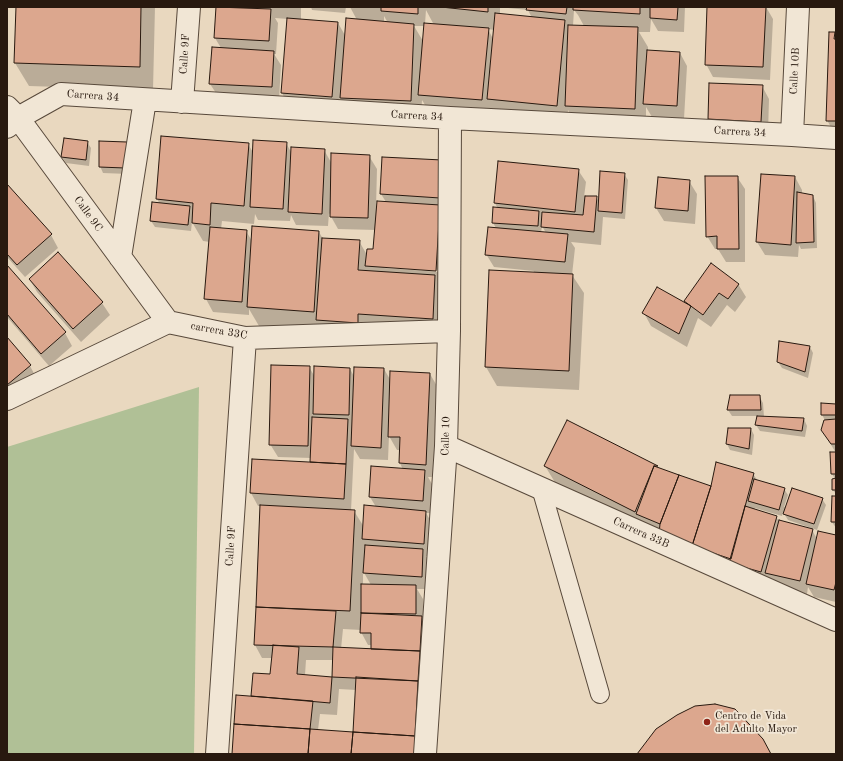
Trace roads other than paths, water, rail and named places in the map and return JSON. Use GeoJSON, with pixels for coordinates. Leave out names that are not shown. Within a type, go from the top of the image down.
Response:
{"type":"FeatureCollection","features":[{"type":"Feature","properties":{"kind":"street","name":"Calle 9F"},"geometry":{"type":"LineString","coordinates":[[182,102],[189,7]]}},
{"type":"Feature","properties":{"kind":"street","name":"Calle 10B"},"geometry":{"type":"LineString","coordinates":[[792,135],[798,7]]}},
{"type":"Feature","properties":{"kind":"street","name":"Carrera 34"},"geometry":{"type":"LineString","coordinates":[[11,117],[61,94],[450,118],[836,138]]}},
{"type":"Feature","properties":{"kind":"street"},"geometry":{"type":"LineString","coordinates":[[120,257],[145,100]]}},
{"type":"Feature","properties":{"kind":"street","name":"Calle 9C"},"geometry":{"type":"LineString","coordinates":[[11,117],[120,257],[168,322]]}},
{"type":"Feature","properties":{"kind":"street","name":"Calle 10"},"geometry":{"type":"LineString","coordinates":[[425,754],[446,446],[449,331],[450,118]]}},
{"type":"Feature","properties":{"kind":"street"},"geometry":{"type":"LineString","coordinates":[[7,399],[168,322]]}},
{"type":"Feature","properties":{"kind":"street","name":"carrera 33C"},"geometry":{"type":"LineString","coordinates":[[168,322],[245,338],[449,331]]}},
{"type":"Feature","properties":{"kind":"street","name":"Calle 9F"},"geometry":{"type":"LineString","coordinates":[[217,754],[245,338]]}},
{"type":"Feature","properties":{"kind":"street","name":"Carrera 33B"},"geometry":{"type":"LineString","coordinates":[[446,446],[836,620]]}},
{"type":"Feature","properties":{"kind":"lane"},"geometry":{"type":"LineString","coordinates":[[541,488],[600,694]]}},
{"type":"Feature","properties":{"kind":"place","name":"Centro de Vida del Adulto Mayor"},"geometry":{"type":"Point","coordinates":[707,722]}}]}
